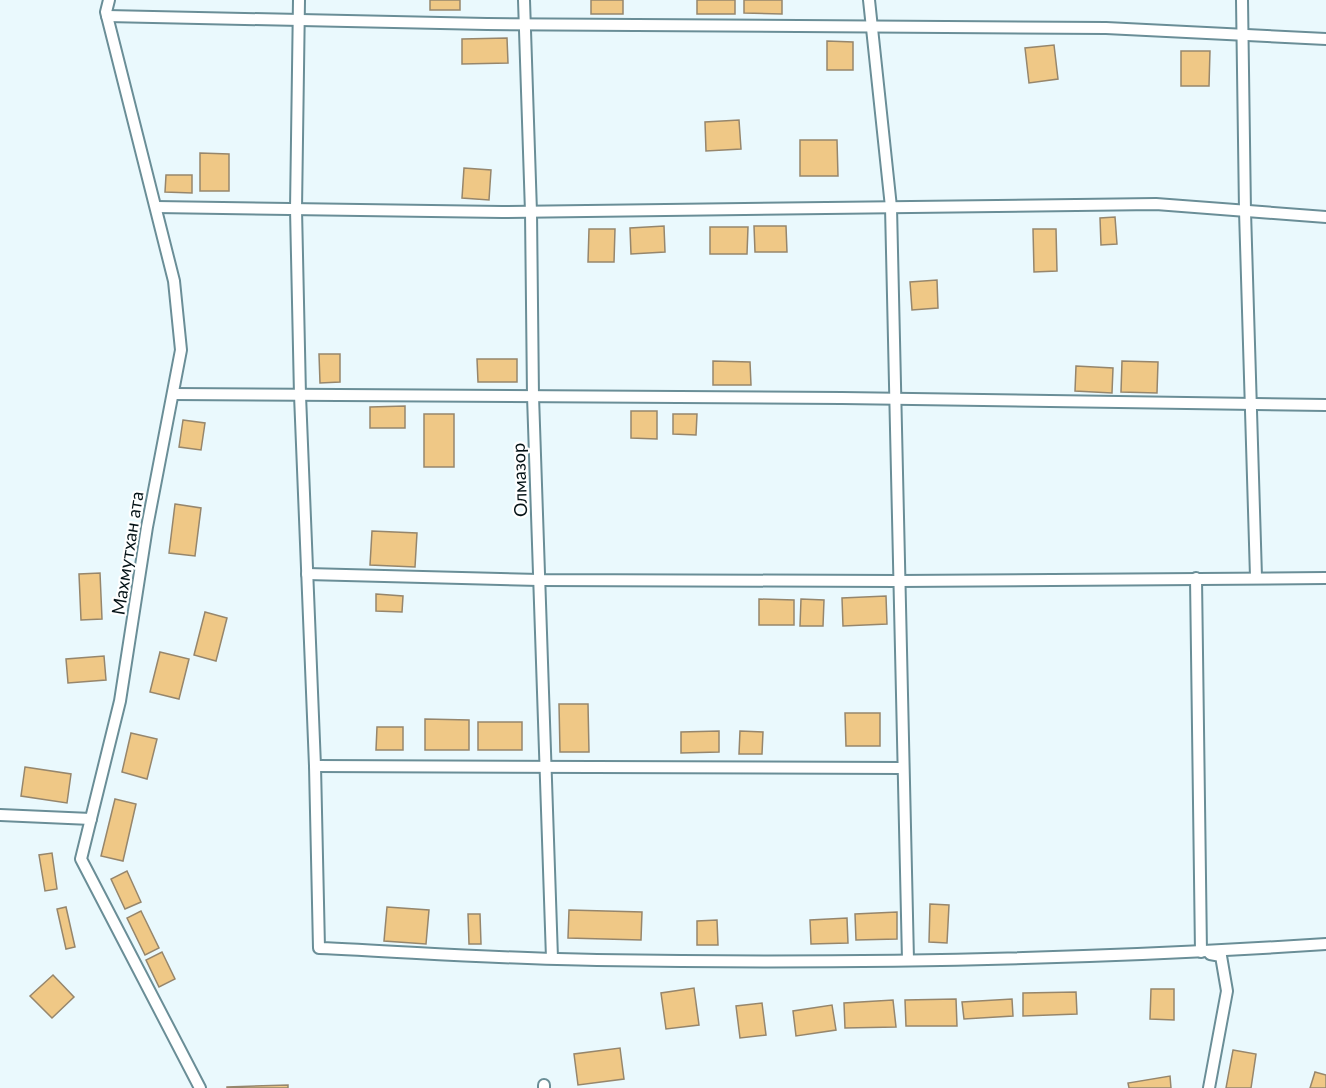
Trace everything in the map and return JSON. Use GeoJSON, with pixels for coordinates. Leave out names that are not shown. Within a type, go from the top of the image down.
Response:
{"type":"FeatureCollection","features":[{"type":"Feature","properties":{"kind":"street","name":"Махмутхан ата"},"geometry":{"type":"LineString","coordinates":[[109,0],[107,16],[174,281],[181,350],[147,527],[120,701],[81,859],[200,1088]]}},
{"type":"Feature","properties":{"kind":"street"},"geometry":{"type":"LineString","coordinates":[[299,0],[296,209],[300,396],[315,766],[319,948],[552,958],[908,960],[1201,952],[1326,944]]}},
{"type":"Feature","properties":{"kind":"street","name":"Олмазор"},"geometry":{"type":"LineString","coordinates":[[525,0],[533,396],[552,958]]}},
{"type":"Feature","properties":{"kind":"street"},"geometry":{"type":"LineString","coordinates":[[869,0],[891,207],[908,960]]}},
{"type":"Feature","properties":{"kind":"street"},"geometry":{"type":"LineString","coordinates":[[1242,0],[1245,211],[1256,577]]}},
{"type":"Feature","properties":{"kind":"street"},"geometry":{"type":"LineString","coordinates":[[107,16],[525,25],[1106,28],[1244,33],[1326,39]]}},
{"type":"Feature","properties":{"kind":"street"},"geometry":{"type":"LineString","coordinates":[[156,207],[531,212],[1156,204],[1326,217]]}},
{"type":"Feature","properties":{"kind":"street"},"geometry":{"type":"LineString","coordinates":[[173,394],[894,398],[1326,405]]}},
{"type":"Feature","properties":{"kind":"street"},"geometry":{"type":"LineString","coordinates":[[307,574],[539,580],[898,581],[1326,578]]}},
{"type":"Feature","properties":{"kind":"street"},"geometry":{"type":"LineString","coordinates":[[1196,578],[1201,952]]}},
{"type":"Feature","properties":{"kind":"street"},"geometry":{"type":"LineString","coordinates":[[315,766],[903,768]]}},
{"type":"Feature","properties":{"kind":"street"},"geometry":{"type":"LineString","coordinates":[[0,815],[91,819]]}},
{"type":"Feature","properties":{"kind":"street"},"geometry":{"type":"LineString","coordinates":[[1201,952],[1221,956],[1227,992],[1209,1088]]}},
{"type":"Feature","properties":{"kind":"building"},"geometry":{"type":"Polygon","coordinates":[[[430,0],[460,0],[460,10],[430,10],[430,0]]]}},
{"type":"Feature","properties":{"kind":"building"},"geometry":{"type":"Polygon","coordinates":[[[591,0],[623,0],[623,14],[591,14],[591,0]]]}},
{"type":"Feature","properties":{"kind":"building"},"geometry":{"type":"Polygon","coordinates":[[[697,0],[735,0],[735,14],[697,14],[697,0]]]}},
{"type":"Feature","properties":{"kind":"building"},"geometry":{"type":"Polygon","coordinates":[[[744,0],[782,0],[782,14],[744,13],[744,0]]]}},
{"type":"Feature","properties":{"kind":"building"},"geometry":{"type":"Polygon","coordinates":[[[507,38],[508,63],[462,64],[462,39],[507,38]]]}},
{"type":"Feature","properties":{"kind":"building"},"geometry":{"type":"Polygon","coordinates":[[[827,41],[853,42],[853,70],[827,70],[827,41]]]}},
{"type":"Feature","properties":{"kind":"building"},"geometry":{"type":"Polygon","coordinates":[[[1054,45],[1058,79],[1029,83],[1025,48],[1054,45]]]}},
{"type":"Feature","properties":{"kind":"building"},"geometry":{"type":"Polygon","coordinates":[[[1181,51],[1210,51],[1209,86],[1181,86],[1181,51]]]}},
{"type":"Feature","properties":{"kind":"building"},"geometry":{"type":"Polygon","coordinates":[[[739,120],[741,149],[706,151],[705,122],[739,120]]]}},
{"type":"Feature","properties":{"kind":"building"},"geometry":{"type":"Polygon","coordinates":[[[800,140],[837,140],[838,176],[800,176],[800,140]]]}},
{"type":"Feature","properties":{"kind":"building"},"geometry":{"type":"Polygon","coordinates":[[[200,153],[229,154],[229,191],[200,191],[200,153]]]}},
{"type":"Feature","properties":{"kind":"building"},"geometry":{"type":"Polygon","coordinates":[[[464,168],[491,170],[489,200],[462,198],[464,168]]]}},
{"type":"Feature","properties":{"kind":"building"},"geometry":{"type":"Polygon","coordinates":[[[166,175],[192,175],[192,193],[165,192],[166,175]]]}},
{"type":"Feature","properties":{"kind":"building"},"geometry":{"type":"Polygon","coordinates":[[[1115,217],[1117,244],[1101,245],[1100,218],[1115,217]]]}},
{"type":"Feature","properties":{"kind":"building"},"geometry":{"type":"Polygon","coordinates":[[[664,226],[665,252],[631,254],[630,228],[664,226]]]}},
{"type":"Feature","properties":{"kind":"building"},"geometry":{"type":"Polygon","coordinates":[[[754,226],[786,226],[787,252],[755,252],[754,226]]]}},
{"type":"Feature","properties":{"kind":"building"},"geometry":{"type":"Polygon","coordinates":[[[710,227],[748,227],[747,254],[710,254],[710,227]]]}},
{"type":"Feature","properties":{"kind":"building"},"geometry":{"type":"Polygon","coordinates":[[[589,229],[615,229],[614,262],[588,262],[589,229]]]}},
{"type":"Feature","properties":{"kind":"building"},"geometry":{"type":"Polygon","coordinates":[[[1033,229],[1056,229],[1057,271],[1034,272],[1033,229]]]}},
{"type":"Feature","properties":{"kind":"building"},"geometry":{"type":"Polygon","coordinates":[[[937,280],[938,308],[912,310],[910,282],[937,280]]]}},
{"type":"Feature","properties":{"kind":"building"},"geometry":{"type":"Polygon","coordinates":[[[319,354],[340,354],[340,382],[320,383],[319,354]]]}},
{"type":"Feature","properties":{"kind":"building"},"geometry":{"type":"Polygon","coordinates":[[[477,359],[517,359],[517,382],[478,382],[477,359]]]}},
{"type":"Feature","properties":{"kind":"building"},"geometry":{"type":"Polygon","coordinates":[[[713,361],[750,362],[751,385],[713,385],[713,361]]]}},
{"type":"Feature","properties":{"kind":"building"},"geometry":{"type":"Polygon","coordinates":[[[1122,361],[1158,362],[1157,393],[1121,392],[1122,361]]]}},
{"type":"Feature","properties":{"kind":"building"},"geometry":{"type":"Polygon","coordinates":[[[1076,366],[1113,368],[1112,393],[1075,391],[1076,366]]]}},
{"type":"Feature","properties":{"kind":"building"},"geometry":{"type":"Polygon","coordinates":[[[405,406],[405,428],[370,428],[370,407],[405,406]]]}},
{"type":"Feature","properties":{"kind":"building"},"geometry":{"type":"Polygon","coordinates":[[[631,411],[657,411],[657,439],[631,438],[631,411]]]}},
{"type":"Feature","properties":{"kind":"building"},"geometry":{"type":"Polygon","coordinates":[[[424,414],[454,414],[454,467],[424,467],[424,414]]]}},
{"type":"Feature","properties":{"kind":"building"},"geometry":{"type":"Polygon","coordinates":[[[673,414],[697,414],[696,435],[673,434],[673,414]]]}},
{"type":"Feature","properties":{"kind":"building"},"geometry":{"type":"Polygon","coordinates":[[[183,420],[205,423],[201,450],[179,447],[183,420]]]}},
{"type":"Feature","properties":{"kind":"building"},"geometry":{"type":"Polygon","coordinates":[[[175,504],[201,508],[195,556],[169,553],[175,504]]]}},
{"type":"Feature","properties":{"kind":"building"},"geometry":{"type":"Polygon","coordinates":[[[372,531],[417,533],[415,567],[370,565],[372,531]]]}},
{"type":"Feature","properties":{"kind":"building"},"geometry":{"type":"Polygon","coordinates":[[[100,573],[102,619],[81,620],[79,574],[100,573]]]}},
{"type":"Feature","properties":{"kind":"building"},"geometry":{"type":"Polygon","coordinates":[[[376,594],[403,596],[402,612],[376,611],[376,594]]]}},
{"type":"Feature","properties":{"kind":"building"},"geometry":{"type":"Polygon","coordinates":[[[886,596],[887,624],[843,626],[842,598],[886,596]]]}},
{"type":"Feature","properties":{"kind":"building"},"geometry":{"type":"Polygon","coordinates":[[[759,599],[794,600],[794,625],[759,625],[759,599]]]}},
{"type":"Feature","properties":{"kind":"building"},"geometry":{"type":"Polygon","coordinates":[[[801,599],[824,600],[823,626],[800,626],[801,599]]]}},
{"type":"Feature","properties":{"kind":"building"},"geometry":{"type":"Polygon","coordinates":[[[205,612],[227,618],[216,661],[194,655],[205,612]]]}},
{"type":"Feature","properties":{"kind":"building"},"geometry":{"type":"Polygon","coordinates":[[[160,652],[189,659],[179,699],[150,692],[160,652]]]}},
{"type":"Feature","properties":{"kind":"building"},"geometry":{"type":"Polygon","coordinates":[[[104,656],[106,680],[68,683],[66,659],[104,656]]]}},
{"type":"Feature","properties":{"kind":"building"},"geometry":{"type":"Polygon","coordinates":[[[559,704],[588,704],[589,752],[560,752],[559,704]]]}},
{"type":"Feature","properties":{"kind":"building"},"geometry":{"type":"Polygon","coordinates":[[[845,713],[880,713],[880,746],[846,746],[845,713]]]}},
{"type":"Feature","properties":{"kind":"building"},"geometry":{"type":"Polygon","coordinates":[[[425,719],[469,720],[469,750],[425,750],[425,719]]]}},
{"type":"Feature","properties":{"kind":"building"},"geometry":{"type":"Polygon","coordinates":[[[478,722],[522,722],[522,750],[478,750],[478,722]]]}},
{"type":"Feature","properties":{"kind":"building"},"geometry":{"type":"Polygon","coordinates":[[[377,727],[403,727],[403,750],[376,750],[377,727]]]}},
{"type":"Feature","properties":{"kind":"building"},"geometry":{"type":"Polygon","coordinates":[[[719,731],[719,752],[681,753],[681,732],[719,731]]]}},
{"type":"Feature","properties":{"kind":"building"},"geometry":{"type":"Polygon","coordinates":[[[740,731],[763,732],[762,754],[739,754],[740,731]]]}},
{"type":"Feature","properties":{"kind":"building"},"geometry":{"type":"Polygon","coordinates":[[[131,733],[157,739],[147,779],[122,772],[131,733]]]}},
{"type":"Feature","properties":{"kind":"building"},"geometry":{"type":"Polygon","coordinates":[[[25,767],[71,774],[67,803],[21,796],[25,767]]]}},
{"type":"Feature","properties":{"kind":"building"},"geometry":{"type":"Polygon","coordinates":[[[115,799],[136,804],[123,861],[101,856],[115,799]]]}},
{"type":"Feature","properties":{"kind":"building"},"geometry":{"type":"Polygon","coordinates":[[[52,853],[57,889],[45,891],[39,855],[52,853]]]}},
{"type":"Feature","properties":{"kind":"building"},"geometry":{"type":"Polygon","coordinates":[[[127,871],[141,902],[125,909],[111,879],[127,871]]]}},
{"type":"Feature","properties":{"kind":"building"},"geometry":{"type":"Polygon","coordinates":[[[930,904],[949,905],[947,943],[929,942],[930,904]]]}},
{"type":"Feature","properties":{"kind":"building"},"geometry":{"type":"Polygon","coordinates":[[[66,907],[75,947],[66,949],[57,909],[66,907]]]}},
{"type":"Feature","properties":{"kind":"building"},"geometry":{"type":"Polygon","coordinates":[[[387,907],[429,910],[426,944],[384,941],[387,907]]]}},
{"type":"Feature","properties":{"kind":"building"},"geometry":{"type":"Polygon","coordinates":[[[569,910],[642,912],[641,940],[568,938],[569,910]]]}},
{"type":"Feature","properties":{"kind":"building"},"geometry":{"type":"Polygon","coordinates":[[[141,911],[159,948],[145,955],[127,918],[141,911]]]}},
{"type":"Feature","properties":{"kind":"building"},"geometry":{"type":"Polygon","coordinates":[[[897,912],[897,939],[856,940],[855,914],[897,912]]]}},
{"type":"Feature","properties":{"kind":"building"},"geometry":{"type":"Polygon","coordinates":[[[468,914],[480,914],[481,944],[469,944],[468,914]]]}},
{"type":"Feature","properties":{"kind":"building"},"geometry":{"type":"Polygon","coordinates":[[[847,918],[848,943],[811,944],[810,920],[847,918]]]}},
{"type":"Feature","properties":{"kind":"building"},"geometry":{"type":"Polygon","coordinates":[[[717,920],[718,945],[697,945],[697,921],[717,920]]]}},
{"type":"Feature","properties":{"kind":"building"},"geometry":{"type":"Polygon","coordinates":[[[162,952],[175,979],[159,987],[146,960],[162,952]]]}},
{"type":"Feature","properties":{"kind":"building"},"geometry":{"type":"Polygon","coordinates":[[[53,975],[74,997],[52,1018],[30,996],[53,975]]]}},
{"type":"Feature","properties":{"kind":"building"},"geometry":{"type":"Polygon","coordinates":[[[694,988],[699,1025],[666,1029],[661,993],[694,988]]]}},
{"type":"Feature","properties":{"kind":"building"},"geometry":{"type":"Polygon","coordinates":[[[1151,989],[1174,989],[1174,1020],[1150,1019],[1151,989]]]}},
{"type":"Feature","properties":{"kind":"building"},"geometry":{"type":"Polygon","coordinates":[[[1076,992],[1077,1014],[1023,1016],[1023,993],[1076,992]]]}},
{"type":"Feature","properties":{"kind":"building"},"geometry":{"type":"Polygon","coordinates":[[[956,999],[957,1026],[906,1026],[905,1000],[956,999]]]}},
{"type":"Feature","properties":{"kind":"building"},"geometry":{"type":"Polygon","coordinates":[[[1012,999],[1013,1016],[964,1019],[962,1002],[1012,999]]]}},
{"type":"Feature","properties":{"kind":"building"},"geometry":{"type":"Polygon","coordinates":[[[893,1000],[896,1027],[845,1028],[844,1003],[893,1000]]]}},
{"type":"Feature","properties":{"kind":"building"},"geometry":{"type":"Polygon","coordinates":[[[762,1003],[766,1035],[740,1038],[736,1006],[762,1003]]]}},
{"type":"Feature","properties":{"kind":"building"},"geometry":{"type":"Polygon","coordinates":[[[832,1005],[836,1030],[796,1036],[793,1011],[832,1005]]]}},
{"type":"Feature","properties":{"kind":"building"},"geometry":{"type":"Polygon","coordinates":[[[620,1048],[624,1079],[578,1085],[574,1054],[620,1048]]]}},
{"type":"Feature","properties":{"kind":"building"},"geometry":{"type":"Polygon","coordinates":[[[1233,1050],[1256,1054],[1251,1088],[1226,1088],[1233,1050]]]}},
{"type":"Feature","properties":{"kind":"building"},"geometry":{"type":"Polygon","coordinates":[[[1315,1072],[1326,1075],[1326,1088],[1310,1088],[1315,1072]]]}},
{"type":"Feature","properties":{"kind":"building"},"geometry":{"type":"Polygon","coordinates":[[[1170,1076],[1171,1088],[1129,1088],[1128,1083],[1170,1076]]]}},
{"type":"Feature","properties":{"kind":"building"},"geometry":{"type":"Polygon","coordinates":[[[288,1085],[288,1088],[227,1088],[227,1087],[288,1085]]]}}]}
